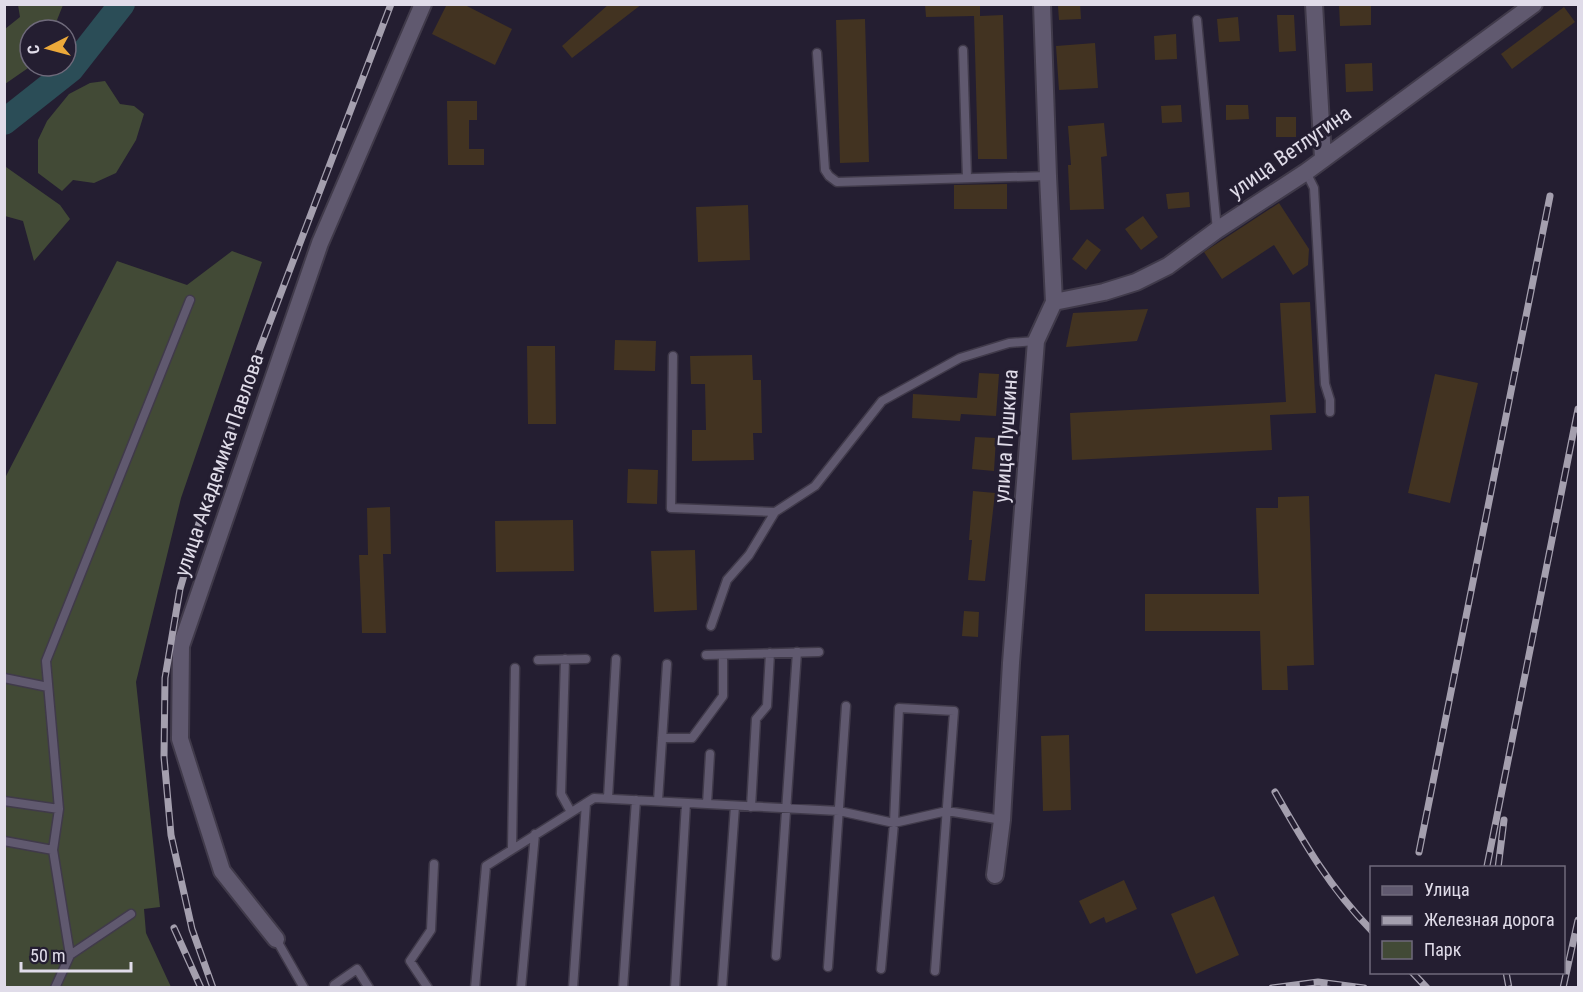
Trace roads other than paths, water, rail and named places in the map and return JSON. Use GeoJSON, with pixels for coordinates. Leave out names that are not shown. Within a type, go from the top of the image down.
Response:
{"type":"FeatureCollection","features":[{"type":"Feature","properties":{"kind":"street","name":"улица Академика Павлова"},"geometry":{"type":"LineString","coordinates":[[276,939],[222,872],[218,860],[180,740],[181,646],[320,243],[423,4]]}},
{"type":"Feature","properties":{"kind":"street","name":"улица Пушкина"},"geometry":{"type":"LineString","coordinates":[[995,875],[1002,820],[1011,663],[1036,341],[1054,302],[1042,4]]}},
{"type":"Feature","properties":{"kind":"street"},"geometry":{"type":"LineString","coordinates":[[1314,4],[1323,158]]}},
{"type":"Feature","properties":{"kind":"street","name":"улица Ветлугина"},"geometry":{"type":"LineString","coordinates":[[1054,302],[1104,292],[1136,282],[1168,266],[1217,230],[1306,172],[1534,4]]}},
{"type":"Feature","properties":{"kind":"lane"},"geometry":{"type":"LineString","coordinates":[[1197,20],[1217,230]]}},
{"type":"Feature","properties":{"kind":"lane"},"geometry":{"type":"LineString","coordinates":[[963,50],[967,178]]}},
{"type":"Feature","properties":{"kind":"lane"},"geometry":{"type":"LineString","coordinates":[[817,53],[825,170],[837,182],[1048,176]]}},
{"type":"Feature","properties":{"kind":"lane"},"geometry":{"type":"LineString","coordinates":[[1306,172],[1314,188],[1325,384],[1330,400],[1330,412]]}},
{"type":"Feature","properties":{"kind":"lane"},"geometry":{"type":"LineString","coordinates":[[70,955],[53,850],[58,809],[46,661],[190,300]]}},
{"type":"Feature","properties":{"kind":"lane"},"geometry":{"type":"LineString","coordinates":[[711,627],[727,580],[749,555],[775,512],[815,486],[882,400],[960,358],[1009,342],[1036,341]]}},
{"type":"Feature","properties":{"kind":"lane"},"geometry":{"type":"LineString","coordinates":[[673,356],[671,508],[775,512]]}},
{"type":"Feature","properties":{"kind":"lane"},"geometry":{"type":"LineString","coordinates":[[776,956],[797,652]]}},
{"type":"Feature","properties":{"kind":"lane"},"geometry":{"type":"LineString","coordinates":[[706,655],[819,652]]}},
{"type":"Feature","properties":{"kind":"lane"},"geometry":{"type":"LineString","coordinates":[[751,807],[756,719],[767,706],[770,653]]}},
{"type":"Feature","properties":{"kind":"lane"},"geometry":{"type":"LineString","coordinates":[[662,738],[692,738],[723,696],[723,655]]}},
{"type":"Feature","properties":{"kind":"lane"},"geometry":{"type":"LineString","coordinates":[[565,659],[561,794],[571,812]]}},
{"type":"Feature","properties":{"kind":"lane"},"geometry":{"type":"LineString","coordinates":[[538,660],[585,659]]}},
{"type":"Feature","properties":{"kind":"lane"},"geometry":{"type":"LineString","coordinates":[[608,798],[616,659]]}},
{"type":"Feature","properties":{"kind":"lane"},"geometry":{"type":"LineString","coordinates":[[658,801],[667,664]]}},
{"type":"Feature","properties":{"kind":"lane"},"geometry":{"type":"LineString","coordinates":[[512,848],[515,668]]}},
{"type":"Feature","properties":{"kind":"lane"},"geometry":{"type":"LineString","coordinates":[[4,678],[48,687]]}},
{"type":"Feature","properties":{"kind":"lane"},"geometry":{"type":"LineString","coordinates":[[828,967],[846,706]]}},
{"type":"Feature","properties":{"kind":"lane"},"geometry":{"type":"LineString","coordinates":[[881,969],[894,823],[899,708],[954,711],[935,972]]}},
{"type":"Feature","properties":{"kind":"lane"},"geometry":{"type":"LineString","coordinates":[[707,804],[710,754]]}},
{"type":"Feature","properties":{"kind":"lane"},"geometry":{"type":"LineString","coordinates":[[475,987],[486,866],[594,798],[839,812],[894,823],[947,811],[1002,820]]}},
{"type":"Feature","properties":{"kind":"lane"},"geometry":{"type":"LineString","coordinates":[[623,987],[636,800]]}},
{"type":"Feature","properties":{"kind":"lane"},"geometry":{"type":"LineString","coordinates":[[4,801],[58,809]]}},
{"type":"Feature","properties":{"kind":"lane"},"geometry":{"type":"LineString","coordinates":[[573,987],[586,803]]}},
{"type":"Feature","properties":{"kind":"lane"},"geometry":{"type":"LineString","coordinates":[[675,987],[686,803]]}},
{"type":"Feature","properties":{"kind":"lane"},"geometry":{"type":"LineString","coordinates":[[722,987],[735,806]]}},
{"type":"Feature","properties":{"kind":"lane"},"geometry":{"type":"LineString","coordinates":[[521,987],[535,834]]}},
{"type":"Feature","properties":{"kind":"lane"},"geometry":{"type":"LineString","coordinates":[[4,841],[53,850]]}},
{"type":"Feature","properties":{"kind":"lane"},"geometry":{"type":"LineString","coordinates":[[428,987],[410,961],[431,930],[434,864]]}},
{"type":"Feature","properties":{"kind":"lane"},"geometry":{"type":"LineString","coordinates":[[55,987],[70,955],[131,914]]}},
{"type":"Feature","properties":{"kind":"lane"},"geometry":{"type":"LineString","coordinates":[[276,939],[304,987]]}},
{"type":"Feature","properties":{"kind":"lane"},"geometry":{"type":"LineString","coordinates":[[334,987],[357,969],[369,987]]}},
{"type":"Feature","properties":{"kind":"waterway"},"geometry":{"type":"LineString","coordinates":[[4,122],[71,69],[122,4]]}},
{"type":"Feature","properties":{"kind":"railway"},"geometry":{"type":"LineString","coordinates":[[213,988],[192,929],[171,835],[164,757],[165,678],[180,589],[206,499],[260,348],[391,4]]}},
{"type":"Feature","properties":{"kind":"railway"},"geometry":{"type":"LineString","coordinates":[[1419,852],[1550,196]]}},
{"type":"Feature","properties":{"kind":"railway"},"geometry":{"type":"LineString","coordinates":[[1487,866],[1578,409]]}},
{"type":"Feature","properties":{"kind":"railway"},"geometry":{"type":"LineString","coordinates":[[1275,792],[1330,882],[1370,929]]}},
{"type":"Feature","properties":{"kind":"railway"},"geometry":{"type":"LineString","coordinates":[[1498,866],[1504,820]]}},
{"type":"Feature","properties":{"kind":"railway"},"geometry":{"type":"LineString","coordinates":[[1563,988],[1578,920]]}},
{"type":"Feature","properties":{"kind":"railway"},"geometry":{"type":"LineString","coordinates":[[174,928],[201,988]]}},
{"type":"Feature","properties":{"kind":"railway"},"geometry":{"type":"LineString","coordinates":[[1414,974],[1427,988]]}},
{"type":"Feature","properties":{"kind":"railway"},"geometry":{"type":"LineString","coordinates":[[1506,974],[1509,988]]}},
{"type":"Feature","properties":{"kind":"railway"},"geometry":{"type":"LineString","coordinates":[[1272,988],[1318,982],[1364,988]]}}]}
